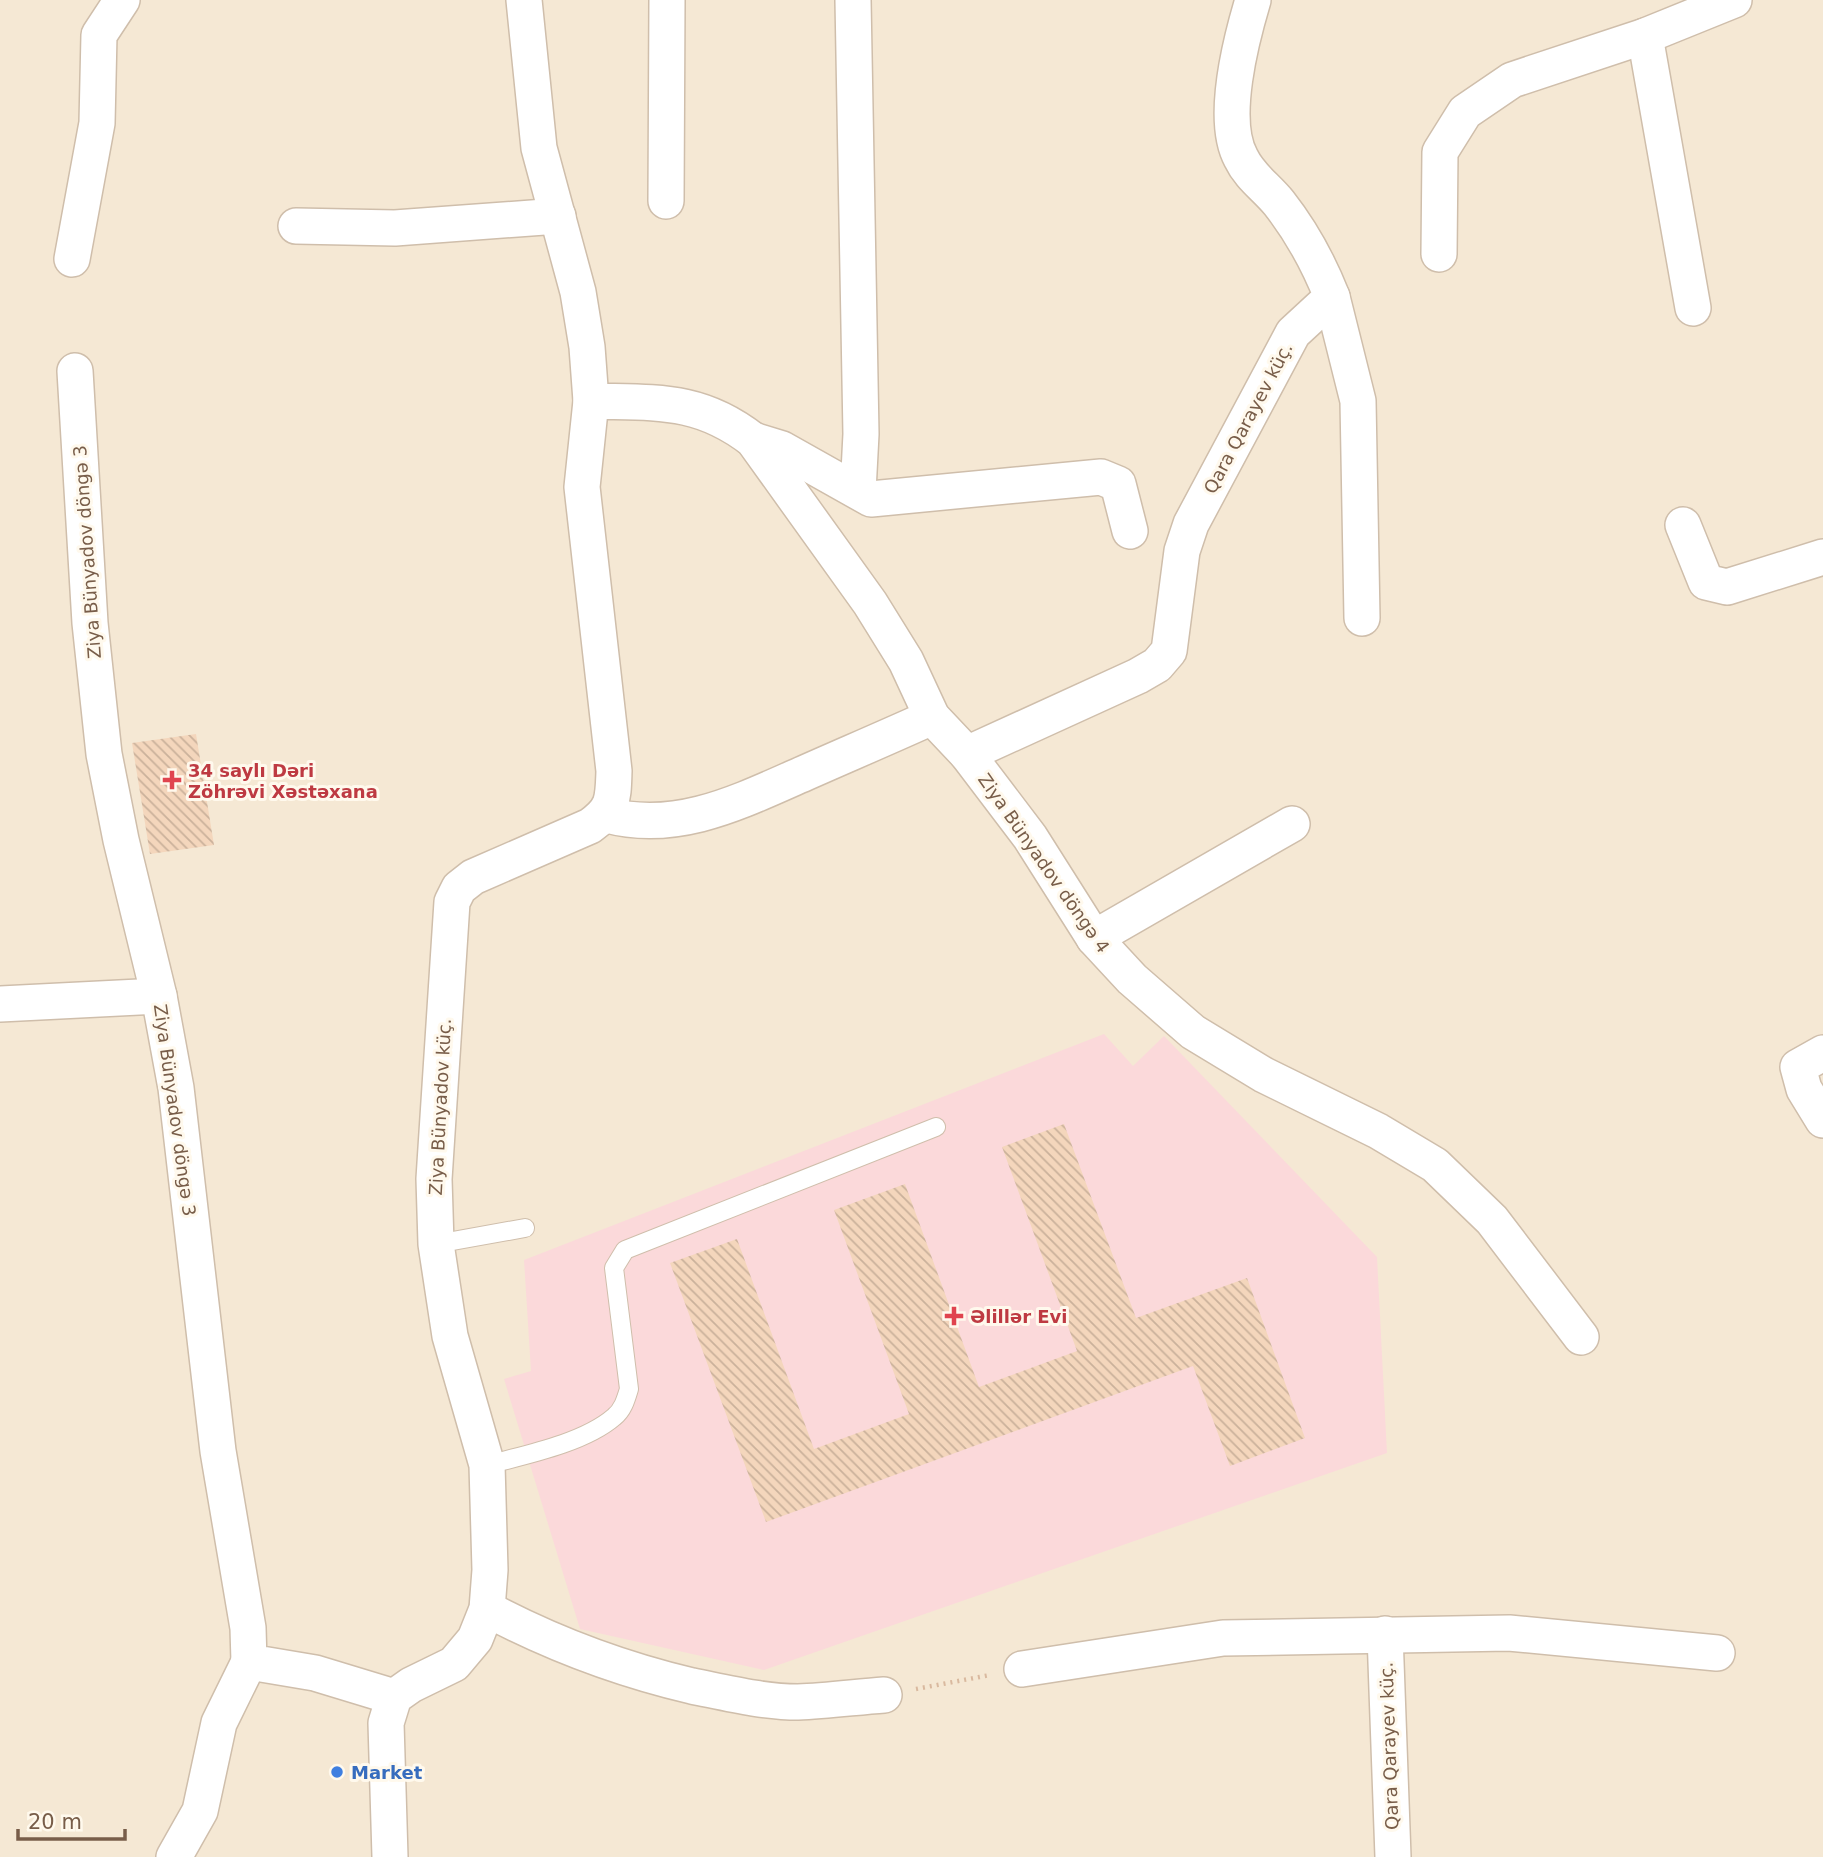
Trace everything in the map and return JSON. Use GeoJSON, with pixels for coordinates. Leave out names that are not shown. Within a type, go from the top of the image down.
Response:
{"type":"FeatureCollection","features":[{"type":"Feature","properties":{"kind":"street"},"geometry":{"type":"LineString","coordinates":[[72,259],[97,123],[99,36],[122,0]]}},
{"type":"Feature","properties":{"kind":"street"},"geometry":{"type":"LineString","coordinates":[[524,0],[539,148],[580,306],[587,347],[591,401],[582,487],[614,771],[613,799],[607,815],[639,821],[672,821],[727,808],[932,717]]}},
{"type":"Feature","properties":{"kind":"street"},"geometry":{"type":"LineString","coordinates":[[666,201],[667,0]]}},
{"type":"Feature","properties":{"kind":"street"},"geometry":{"type":"LineString","coordinates":[[853,0],[862,434],[858,491]]}},
{"type":"Feature","properties":{"kind":"street"},"geometry":{"type":"LineString","coordinates":[[1252,0],[1244,30],[1232,107],[1233,137],[1240,157],[1253,177],[1278,202],[1301,236],[1321,269],[1332,297],[1358,401],[1362,618]]}},
{"type":"Feature","properties":{"kind":"street"},"geometry":{"type":"LineString","coordinates":[[1439,254],[1440,152],[1465,112],[1511,80],[1646,36],[1734,0]]}},
{"type":"Feature","properties":{"kind":"street"},"geometry":{"type":"LineString","coordinates":[[1646,36],[1693,309]]}},
{"type":"Feature","properties":{"kind":"street"},"geometry":{"type":"LineString","coordinates":[[296,226],[395,228],[558,216]]}},
{"type":"Feature","properties":{"kind":"street","name":"Qara Qarayev küç."},"geometry":{"type":"LineString","coordinates":[[967,754],[1138,676],[1157,665],[1169,651],[1182,551],[1191,524],[1293,333],[1332,297]]}},
{"type":"Feature","properties":{"kind":"street","name":"Ziya Bünyadov döngə 3"},"geometry":{"type":"LineString","coordinates":[[75,371],[90,623],[104,754],[118,827],[159,996],[176,1088],[218,1451],[248,1628],[249,1662]]}},
{"type":"Feature","properties":{"kind":"street","name":"Ziya Bünyadov döngə 4"},"geometry":{"type":"LineString","coordinates":[[591,401],[680,404],[728,421],[753,440],[870,603],[906,661],[932,717],[967,754],[1030,837],[1094,938],[1132,979],[1193,1032],[1265,1074],[1378,1131],[1435,1164],[1492,1220],[1581,1337]]}},
{"type":"Feature","properties":{"kind":"street"},"geometry":{"type":"LineString","coordinates":[[753,440],[782,449],[871,499],[1101,477],[1118,484],[1130,531]]}},
{"type":"Feature","properties":{"kind":"street"},"geometry":{"type":"LineString","coordinates":[[1683,525],[1706,582],[1727,587],[1823,557]]}},
{"type":"Feature","properties":{"kind":"street","name":"Ziya Bünyadov küç."},"geometry":{"type":"LineString","coordinates":[[394,1697],[411,1685],[454,1664],[475,1639],[487,1609],[490,1570],[487,1465],[450,1336],[436,1244],[434,1179],[452,902],[459,888],[473,877],[590,827],[607,815]]}},
{"type":"Feature","properties":{"kind":"street"},"geometry":{"type":"LineString","coordinates":[[1094,938],[1292,824]]}},
{"type":"Feature","properties":{"kind":"street"},"geometry":{"type":"LineString","coordinates":[[0,1004],[159,996]]}},
{"type":"Feature","properties":{"kind":"street"},"geometry":{"type":"LineString","coordinates":[[1823,1053],[1798,1067],[1804,1089],[1823,1120]]}},
{"type":"Feature","properties":{"kind":"street"},"geometry":{"type":"LineString","coordinates":[[487,1609],[538,1636],[608,1663],[731,1695],[797,1702],[884,1695]]}},
{"type":"Feature","properties":{"kind":"street"},"geometry":{"type":"LineString","coordinates":[[1022,1669],[1223,1637],[1509,1633],[1717,1653]]}},
{"type":"Feature","properties":{"kind":"street","name":"Qara Qarayev küç."},"geometry":{"type":"LineString","coordinates":[[1385,1634],[1393,1857]]}},
{"type":"Feature","properties":{"kind":"street"},"geometry":{"type":"LineString","coordinates":[[174,1857],[200,1811],[219,1723],[249,1662],[315,1673],[394,1697],[386,1723],[390,1857]]}},
{"type":"Feature","properties":{"kind":"lane"},"geometry":{"type":"LineString","coordinates":[[487,1465],[587,1434],[615,1417],[624,1404],[629,1389],[614,1268],[625,1250],[936,1128]]}},
{"type":"Feature","properties":{"kind":"lane"},"geometry":{"type":"LineString","coordinates":[[436,1244],[525,1228]]}},
{"type":"Feature","properties":{"kind":"path"},"geometry":{"type":"LineString","coordinates":[[884,1695],[1022,1669]]}},
{"type":"Feature","properties":{"kind":"shaded area"},"geometry":{"type":"Polygon","coordinates":[[[0,0],[1823,0],[1823,1857],[0,1857],[0,0]]]}},
{"type":"Feature","properties":{"kind":"shaded area","name":"Əlillər Evi"},"geometry":{"type":"Polygon","coordinates":[[[1104,1034],[1133,1066],[1164,1036],[1377,1257],[1387,1453],[764,1670],[580,1629],[504,1379],[531,1371],[524,1260],[1104,1034]]]}},
{"type":"Feature","properties":{"kind":"building"},"geometry":{"type":"Polygon","coordinates":[[[196,734],[214,845],[150,854],[132,743],[196,734]]]}},
{"type":"Feature","properties":{"kind":"building"},"geometry":{"type":"Polygon","coordinates":[[[1064,1124],[1136,1318],[1247,1278],[1305,1438],[1230,1466],[1193,1366],[766,1522],[670,1263],[737,1239],[814,1449],[909,1414],[834,1210],[905,1184],[979,1387],[1077,1351],[1002,1147],[1064,1124]]]}},
{"type":"Feature","properties":{"kind":"place","name":"34 saylı Dəri Zöhrəvi Xəstəxana"},"geometry":{"type":"Point","coordinates":[172,780]}},
{"type":"Feature","properties":{"kind":"place","name":"Əlillər Evi"},"geometry":{"type":"Point","coordinates":[954,1316]}},
{"type":"Feature","properties":{"kind":"place","name":"Market"},"geometry":{"type":"Point","coordinates":[337,1772]}}]}
